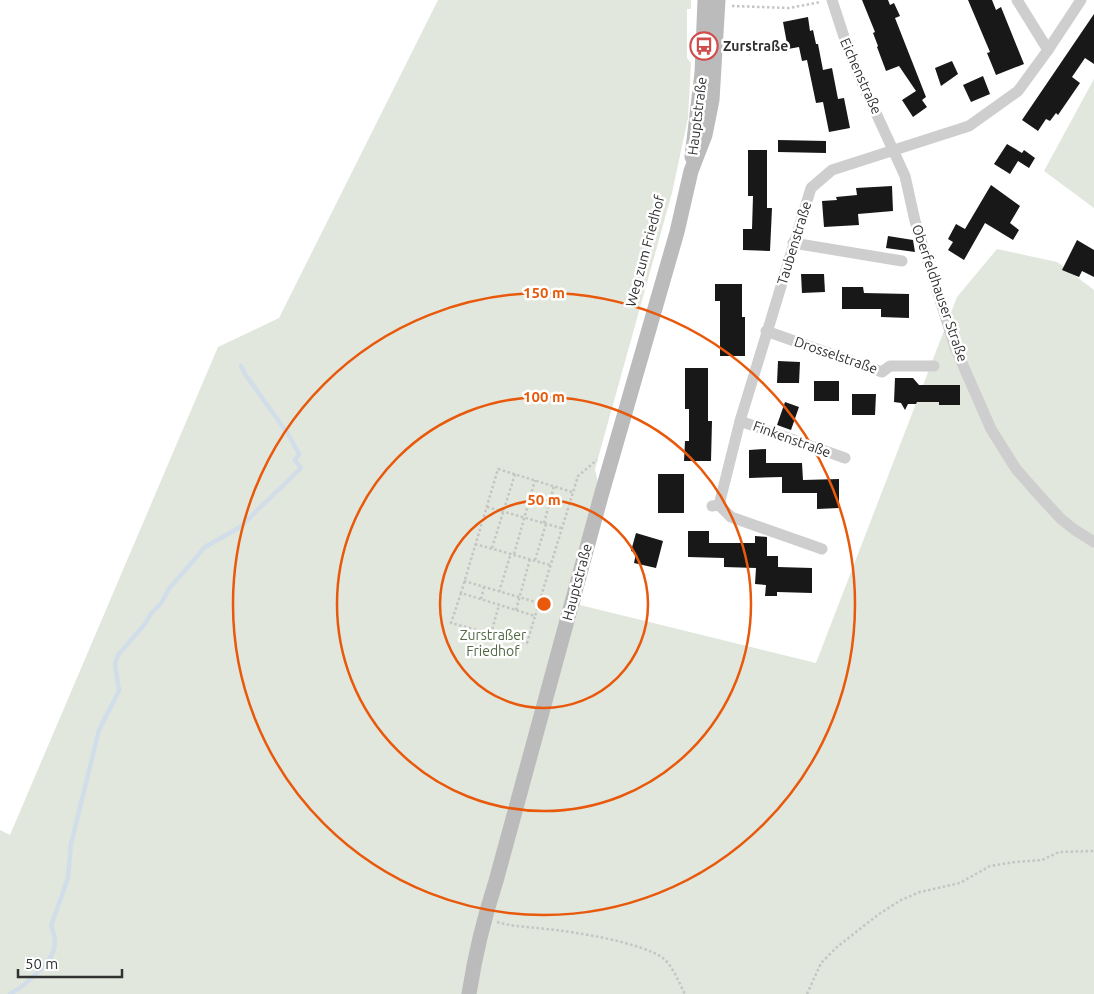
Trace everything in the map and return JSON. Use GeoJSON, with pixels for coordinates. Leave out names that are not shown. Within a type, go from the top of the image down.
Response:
{"type":"FeatureCollection","features":[{"type":"Feature","properties":{"kind":"main road","name":"Hauptstraße"},"geometry":{"type":"LineString","coordinates":[[469,994],[484,918],[496,881],[601,496],[677,232],[691,172],[705,136],[712,100],[713,2]]}},
{"type":"Feature","properties":{"kind":"street","name":"Eichenstraße"},"geometry":{"type":"LineString","coordinates":[[831,0],[846,46],[894,150]]}},
{"type":"Feature","properties":{"kind":"street"},"geometry":{"type":"LineString","coordinates":[[1017,0],[1048,50]]}},
{"type":"Feature","properties":{"kind":"street","name":"Taubenstraße"},"geometry":{"type":"LineString","coordinates":[[822,549],[731,517],[715,505],[766,331],[811,188],[832,170],[969,126],[1018,91],[1081,0]]}},
{"type":"Feature","properties":{"kind":"street","name":"Oberfeldhauser Straße"},"geometry":{"type":"LineString","coordinates":[[894,150],[905,176],[915,221],[956,347],[993,434],[1016,469],[1038,494],[1068,525],[1094,542]]}},
{"type":"Feature","properties":{"kind":"street"},"geometry":{"type":"LineString","coordinates":[[793,244],[902,261]]}},
{"type":"Feature","properties":{"kind":"street","name":"Drosselstraße"},"geometry":{"type":"LineString","coordinates":[[766,331],[882,372],[890,366],[934,366]]}},
{"type":"Feature","properties":{"kind":"street","name":"Finkenstraße"},"geometry":{"type":"LineString","coordinates":[[740,421],[844,458]]}},
{"type":"Feature","properties":{"kind":"path"},"geometry":{"type":"LineString","coordinates":[[713,2],[788,8],[831,0]]}},
{"type":"Feature","properties":{"kind":"path"},"geometry":{"type":"LineString","coordinates":[[572,492],[498,469],[451,623],[527,643],[578,476],[598,459],[595,469]]}},
{"type":"Feature","properties":{"kind":"path"},"geometry":{"type":"LineString","coordinates":[[492,548],[515,474]]}},
{"type":"Feature","properties":{"kind":"path"},"geometry":{"type":"LineString","coordinates":[[499,592],[535,480]]}},
{"type":"Feature","properties":{"kind":"path"},"geometry":{"type":"LineString","coordinates":[[535,560],[554,486]]}},
{"type":"Feature","properties":{"kind":"path"},"geometry":{"type":"LineString","coordinates":[[486,507],[561,528]]}},
{"type":"Feature","properties":{"kind":"path"},"geometry":{"type":"LineString","coordinates":[[475,544],[550,565]]}},
{"type":"Feature","properties":{"kind":"path"},"geometry":{"type":"LineString","coordinates":[[516,610],[530,559]]}},
{"type":"Feature","properties":{"kind":"path"},"geometry":{"type":"LineString","coordinates":[[464,582],[539,603]]}},
{"type":"Feature","properties":{"kind":"path"},"geometry":{"type":"LineString","coordinates":[[481,600],[484,587]]}},
{"type":"Feature","properties":{"kind":"path"},"geometry":{"type":"LineString","coordinates":[[461,594],[536,616]]}},
{"type":"Feature","properties":{"kind":"path"},"geometry":{"type":"LineString","coordinates":[[491,634],[499,605]]}},
{"type":"Feature","properties":{"kind":"path"},"geometry":{"type":"LineString","coordinates":[[807,994],[821,963],[837,947],[879,914],[901,900],[920,892],[960,884],[990,866],[1042,860],[1059,852],[1094,851]]}},
{"type":"Feature","properties":{"kind":"path"},"geometry":{"type":"LineString","coordinates":[[484,918],[504,924],[547,929],[633,945],[664,959],[685,994]]}},
{"type":"Feature","properties":{"kind":"green space","name":"Zurstraßer Friedhof"},"geometry":{"type":"Polygon","coordinates":[[[438,0],[691,0],[691,9],[687,9],[687,58],[691,63],[688,118],[672,193],[595,469],[601,496],[580,605],[816,663],[957,297],[997,249],[1057,262],[1094,290],[1094,994],[0,994],[0,830],[10,835],[218,347],[279,318],[438,0]]]}},
{"type":"Feature","properties":{"kind":"green space"},"geometry":{"type":"Polygon","coordinates":[[[1094,79],[1094,208],[1044,171],[1094,79]]]}},
{"type":"Feature","properties":{"kind":"building"},"geometry":{"type":"Polygon","coordinates":[[[862,0],[888,0],[890,5],[894,3],[900,16],[895,18],[926,97],[922,100],[927,107],[913,117],[902,100],[916,91],[899,66],[886,71],[873,33],[875,32],[862,0]]]}},
{"type":"Feature","properties":{"kind":"building"},"geometry":{"type":"Polygon","coordinates":[[[968,0],[992,0],[996,10],[1001,7],[1024,64],[996,75],[987,53],[990,52],[968,0]]]}},
{"type":"Feature","properties":{"kind":"building"},"geometry":{"type":"Polygon","coordinates":[[[1094,14],[1094,64],[1085,58],[1072,77],[1080,83],[1058,115],[1056,113],[1050,121],[1046,119],[1038,131],[1022,120],[1094,14]]]}},
{"type":"Feature","properties":{"kind":"building"},"geometry":{"type":"Polygon","coordinates":[[[808,17],[810,31],[813,30],[816,44],[818,44],[823,70],[832,68],[838,99],[844,98],[850,128],[829,132],[823,102],[816,103],[807,60],[802,61],[799,47],[788,49],[783,22],[808,17]]]}},
{"type":"Feature","properties":{"kind":"building"},"geometry":{"type":"Polygon","coordinates":[[[952,61],[958,74],[941,86],[935,68],[952,61]]]}},
{"type":"Feature","properties":{"kind":"building"},"geometry":{"type":"Polygon","coordinates":[[[983,76],[990,94],[971,102],[963,85],[983,76]]]}},
{"type":"Feature","properties":{"kind":"building"},"geometry":{"type":"Polygon","coordinates":[[[778,140],[826,141],[826,153],[778,152],[778,140]]]}},
{"type":"Feature","properties":{"kind":"building"},"geometry":{"type":"Polygon","coordinates":[[[1007,144],[1022,153],[1024,150],[1035,158],[1029,168],[1018,161],[1010,174],[994,164],[1007,144]]]}},
{"type":"Feature","properties":{"kind":"building"},"geometry":{"type":"Polygon","coordinates":[[[748,150],[767,150],[767,208],[772,208],[770,251],[743,250],[743,229],[752,229],[753,196],[748,196],[748,150]]]}},
{"type":"Feature","properties":{"kind":"building"},"geometry":{"type":"Polygon","coordinates":[[[991,185],[1020,206],[1010,223],[1019,230],[1013,240],[985,223],[964,260],[948,250],[953,242],[948,239],[956,224],[965,229],[991,185]]]}},
{"type":"Feature","properties":{"kind":"building"},"geometry":{"type":"Polygon","coordinates":[[[892,186],[893,211],[858,214],[859,225],[824,227],[822,201],[837,200],[836,197],[857,195],[856,188],[892,186]]]}},
{"type":"Feature","properties":{"kind":"building"},"geometry":{"type":"Polygon","coordinates":[[[888,236],[913,240],[915,252],[886,248],[888,236]]]}},
{"type":"Feature","properties":{"kind":"building"},"geometry":{"type":"Polygon","coordinates":[[[1077,240],[1094,250],[1094,277],[1082,271],[1079,277],[1062,270],[1077,240]]]}},
{"type":"Feature","properties":{"kind":"building"},"geometry":{"type":"Polygon","coordinates":[[[801,274],[824,274],[825,292],[802,293],[801,274]]]}},
{"type":"Feature","properties":{"kind":"building"},"geometry":{"type":"Polygon","coordinates":[[[715,284],[742,284],[742,317],[745,317],[745,356],[720,356],[720,301],[715,301],[715,284]]]}},
{"type":"Feature","properties":{"kind":"building"},"geometry":{"type":"Polygon","coordinates":[[[842,287],[863,287],[864,293],[909,294],[909,318],[881,317],[881,309],[842,309],[842,287]]]}},
{"type":"Feature","properties":{"kind":"building"},"geometry":{"type":"Polygon","coordinates":[[[778,361],[800,362],[799,383],[777,383],[778,361]]]}},
{"type":"Feature","properties":{"kind":"building"},"geometry":{"type":"Polygon","coordinates":[[[685,368],[708,368],[708,421],[712,421],[711,461],[684,461],[685,441],[689,441],[689,409],[685,409],[685,368]]]}},
{"type":"Feature","properties":{"kind":"building"},"geometry":{"type":"Polygon","coordinates":[[[895,378],[913,378],[919,385],[960,385],[960,405],[939,405],[939,402],[917,402],[916,404],[908,404],[905,410],[901,403],[894,402],[895,378]]]}},
{"type":"Feature","properties":{"kind":"building"},"geometry":{"type":"Polygon","coordinates":[[[814,381],[839,381],[839,401],[814,401],[814,381]]]}},
{"type":"Feature","properties":{"kind":"building"},"geometry":{"type":"Polygon","coordinates":[[[852,394],[876,394],[875,415],[852,415],[852,394]]]}},
{"type":"Feature","properties":{"kind":"building"},"geometry":{"type":"Polygon","coordinates":[[[785,402],[799,407],[791,430],[777,425],[785,402]]]}},
{"type":"Feature","properties":{"kind":"building"},"geometry":{"type":"Polygon","coordinates":[[[766,449],[766,463],[802,463],[803,480],[839,479],[839,508],[817,509],[817,493],[782,493],[782,477],[749,478],[749,450],[766,449]]]}},
{"type":"Feature","properties":{"kind":"building"},"geometry":{"type":"Polygon","coordinates":[[[658,474],[684,474],[684,513],[658,513],[658,474]]]}},
{"type":"Feature","properties":{"kind":"building"},"geometry":{"type":"Polygon","coordinates":[[[688,531],[709,531],[709,543],[755,543],[755,536],[767,537],[767,556],[778,556],[778,567],[812,568],[812,593],[777,592],[777,596],[765,596],[766,585],[755,584],[756,568],[724,567],[724,558],[688,557],[688,531]]]}},
{"type":"Feature","properties":{"kind":"building"},"geometry":{"type":"Polygon","coordinates":[[[636,533],[663,541],[656,568],[634,563],[636,553],[631,551],[636,533]]]}},
{"type":"Feature","properties":{"kind":"waterway"},"geometry":{"type":"LineString","coordinates":[[10,994],[42,968],[52,955],[54,949],[55,943],[51,926],[68,878],[71,844],[99,730],[119,691],[115,664],[118,655],[162,602],[168,590],[205,547],[240,527],[301,468],[295,460],[299,454],[288,434],[241,366]]}},
{"type":"Feature","properties":{"kind":"place","name":"Zurstraße"},"geometry":{"type":"Point","coordinates":[704,46]}}]}
